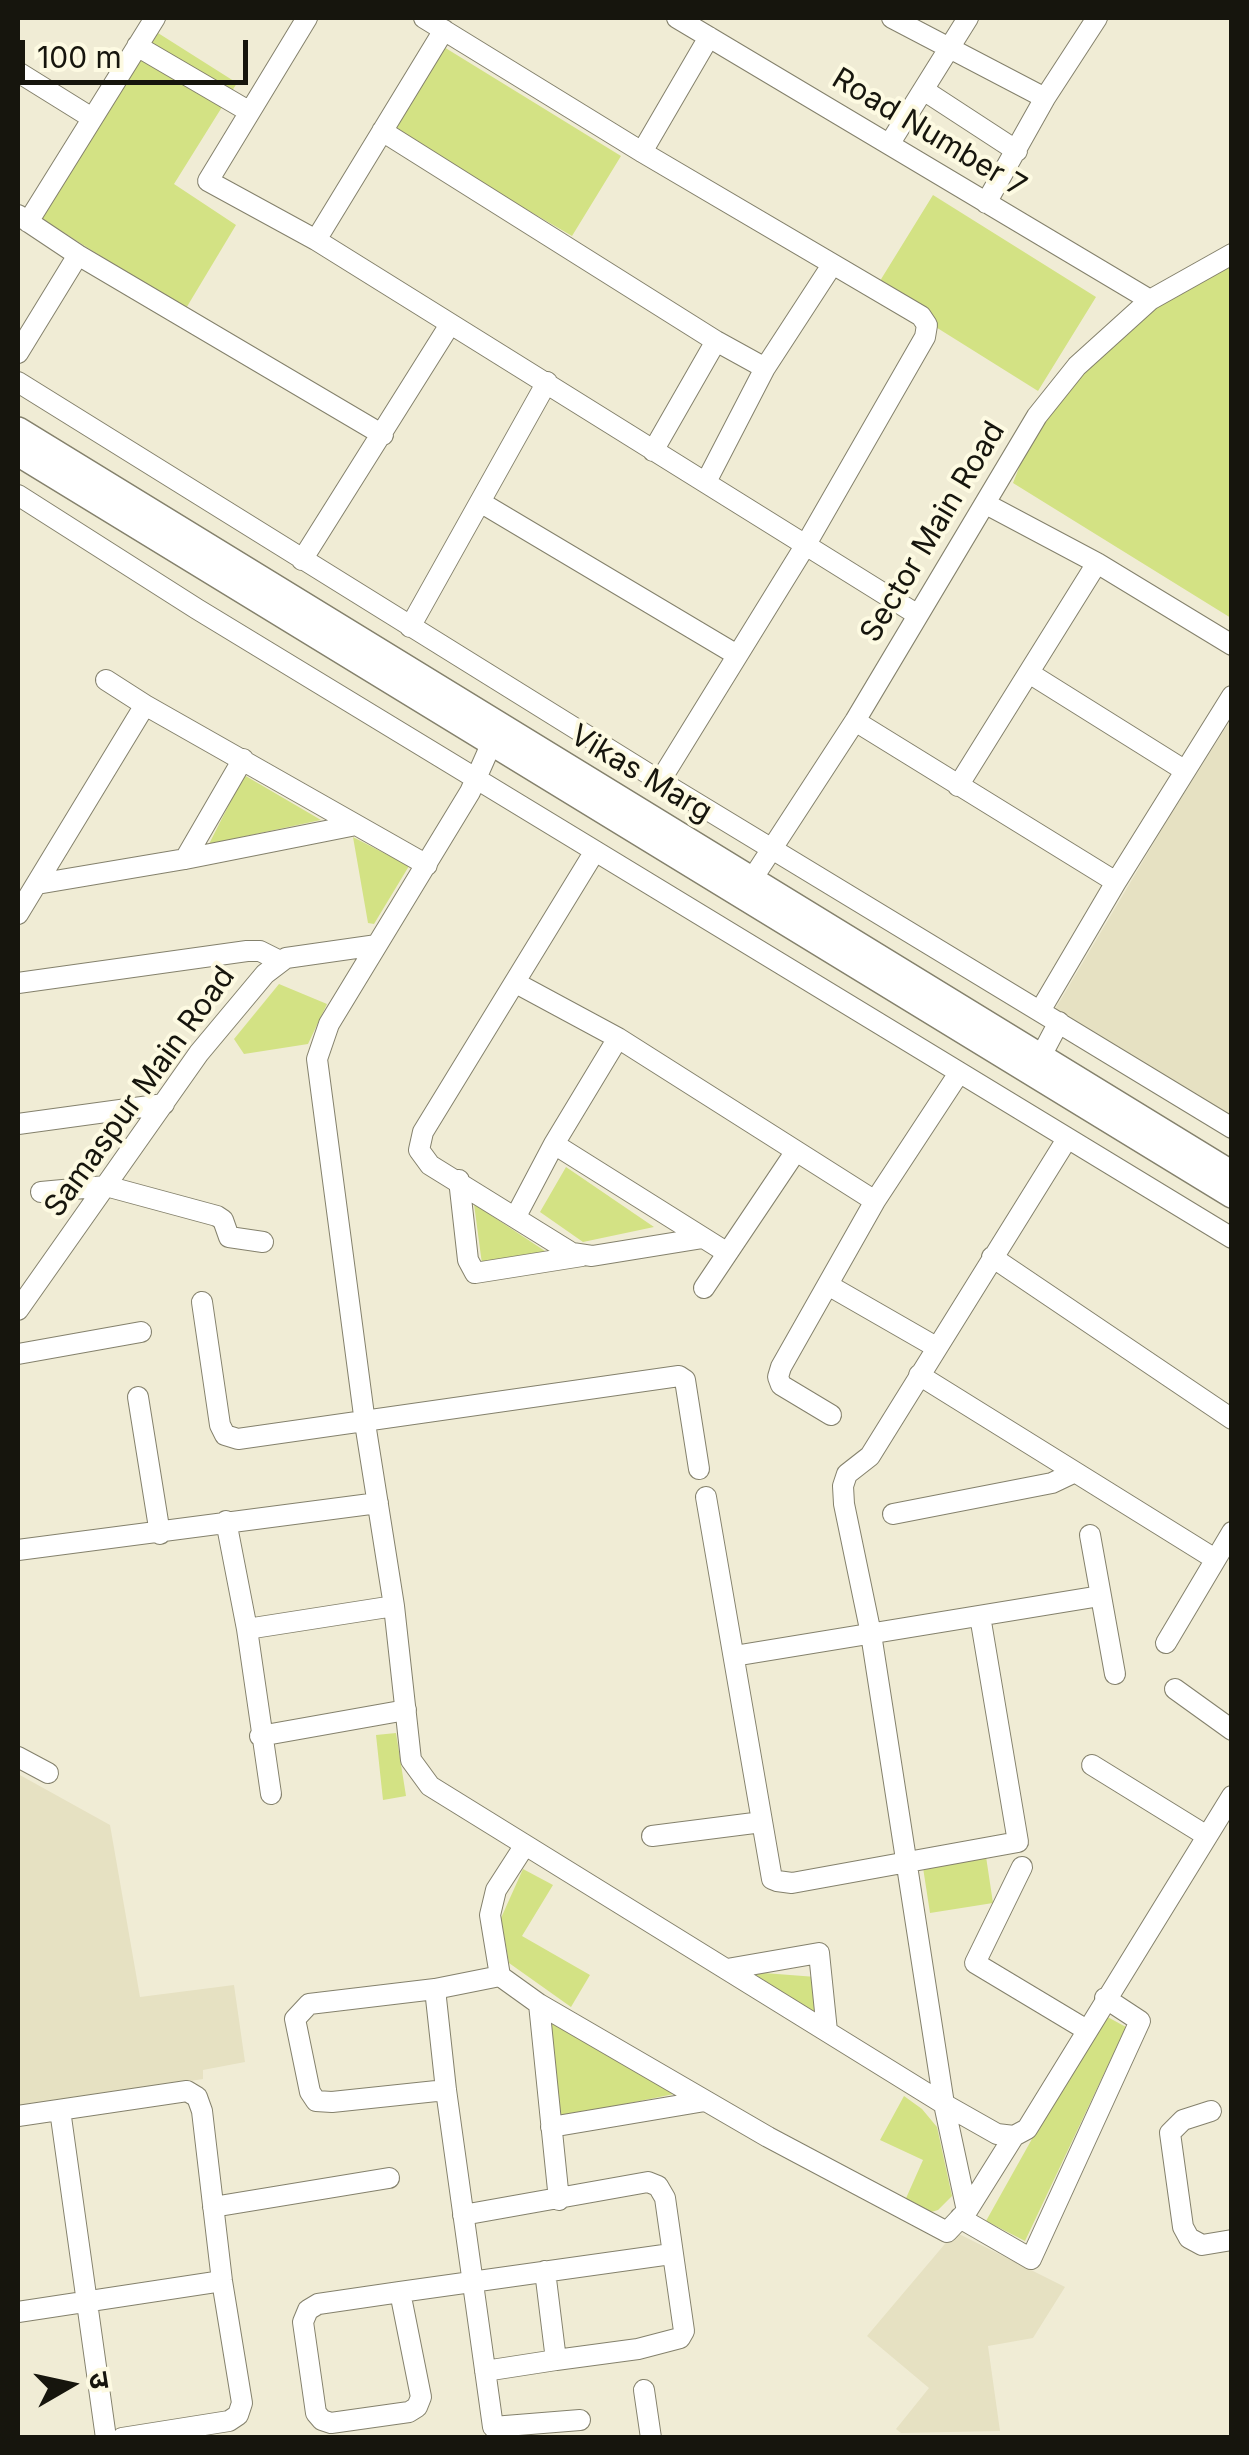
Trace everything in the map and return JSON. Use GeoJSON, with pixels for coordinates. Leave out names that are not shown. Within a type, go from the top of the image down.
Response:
{"type":"FeatureCollection","features":[{"type":"Feature","properties":{"kind":"main road","name":"Vikas Marg"},"geometry":{"type":"LineString","coordinates":[[18,430],[1232,1195]]}},
{"type":"Feature","properties":{"kind":"main road","name":"Vikas Marg"},"geometry":{"type":"LineString","coordinates":[[18,453],[496,733]]}},
{"type":"Feature","properties":{"kind":"main road","name":"Vikas Marg"},"geometry":{"type":"LineString","coordinates":[[746,887],[1041,1056],[1232,1174]]}},
{"type":"Feature","properties":{"kind":"street"},"geometry":{"type":"LineString","coordinates":[[153,18],[92,118],[23,219],[383,436]]}},
{"type":"Feature","properties":{"kind":"street"},"geometry":{"type":"LineString","coordinates":[[307,18],[208,181],[316,240],[918,615]]}},
{"type":"Feature","properties":{"kind":"street"},"geometry":{"type":"LineString","coordinates":[[424,18],[921,316],[927,325],[925,338],[805,546],[660,781]]}},
{"type":"Feature","properties":{"kind":"street","name":"Road Number 7"},"geometry":{"type":"LineString","coordinates":[[678,18],[1150,300]]}},
{"type":"Feature","properties":{"kind":"street"},"geometry":{"type":"LineString","coordinates":[[892,18],[1045,98]]}},
{"type":"Feature","properties":{"kind":"street"},"geometry":{"type":"LineString","coordinates":[[890,143],[968,18]]}},
{"type":"Feature","properties":{"kind":"street"},"geometry":{"type":"LineString","coordinates":[[986,204],[1045,98],[1096,18]]}},
{"type":"Feature","properties":{"kind":"street"},"geometry":{"type":"LineString","coordinates":[[316,240],[444,30]]}},
{"type":"Feature","properties":{"kind":"street"},"geometry":{"type":"LineString","coordinates":[[642,152],[708,36]]}},
{"type":"Feature","properties":{"kind":"street"},"geometry":{"type":"LineString","coordinates":[[137,46],[250,112]]}},
{"type":"Feature","properties":{"kind":"street"},"geometry":{"type":"LineString","coordinates":[[18,72],[92,118]]}},
{"type":"Feature","properties":{"kind":"street"},"geometry":{"type":"LineString","coordinates":[[925,91],[1017,151]]}},
{"type":"Feature","properties":{"kind":"street"},"geometry":{"type":"LineString","coordinates":[[382,131],[765,368]]}},
{"type":"Feature","properties":{"kind":"street","name":"Sector Main Road"},"geometry":{"type":"LineString","coordinates":[[746,887],[855,720],[1037,416],[1077,366],[1150,300],[1232,254]]}},
{"type":"Feature","properties":{"kind":"street"},"geometry":{"type":"LineString","coordinates":[[18,353],[78,255]]}},
{"type":"Feature","properties":{"kind":"street"},"geometry":{"type":"LineString","coordinates":[[706,482],[765,368],[832,265]]}},
{"type":"Feature","properties":{"kind":"street"},"geometry":{"type":"LineString","coordinates":[[302,560],[449,326]]}},
{"type":"Feature","properties":{"kind":"street"},"geometry":{"type":"LineString","coordinates":[[653,451],[716,341]]}},
{"type":"Feature","properties":{"kind":"street"},"geometry":{"type":"LineString","coordinates":[[18,382],[660,781],[1232,1128]]}},
{"type":"Feature","properties":{"kind":"street"},"geometry":{"type":"LineString","coordinates":[[410,627],[547,382]]}},
{"type":"Feature","properties":{"kind":"street"},"geometry":{"type":"LineString","coordinates":[[18,495],[196,609],[1232,1238]]}},
{"type":"Feature","properties":{"kind":"street"},"geometry":{"type":"LineString","coordinates":[[480,502],[737,655]]}},
{"type":"Feature","properties":{"kind":"street"},"geometry":{"type":"LineString","coordinates":[[986,504],[1097,562],[1232,645]]}},
{"type":"Feature","properties":{"kind":"street"},"geometry":{"type":"LineString","coordinates":[[958,786],[1097,562]]}},
{"type":"Feature","properties":{"kind":"street"},"geometry":{"type":"LineString","coordinates":[[1029,672],[1184,770]]}},
{"type":"Feature","properties":{"kind":"street"},"geometry":{"type":"LineString","coordinates":[[106,680],[428,865]]}},
{"type":"Feature","properties":{"kind":"street"},"geometry":{"type":"LineString","coordinates":[[1041,1056],[1050,1016],[1116,882],[1232,696]]}},
{"type":"Feature","properties":{"kind":"street"},"geometry":{"type":"LineString","coordinates":[[18,914],[145,705]]}},
{"type":"Feature","properties":{"kind":"street"},"geometry":{"type":"LineString","coordinates":[[855,720],[1116,882]]}},
{"type":"Feature","properties":{"kind":"street"},"geometry":{"type":"LineString","coordinates":[[496,733],[428,865],[330,1024],[317,1059],[412,1760],[418,1774],[430,1786],[944,2104],[998,2134],[1014,2136]]}},
{"type":"Feature","properties":{"kind":"street"},"geometry":{"type":"LineString","coordinates":[[185,860],[243,759]]}},
{"type":"Feature","properties":{"kind":"street"},"geometry":{"type":"LineString","coordinates":[[37,884],[185,860],[356,825]]}},
{"type":"Feature","properties":{"kind":"street"},"geometry":{"type":"LineString","coordinates":[[583,1256],[572,1253],[422,1158],[420,1141],[594,850]]}},
{"type":"Feature","properties":{"kind":"street"},"geometry":{"type":"LineString","coordinates":[[18,984],[248,951],[260,951],[280,961],[377,945]]}},
{"type":"Feature","properties":{"kind":"street","name":"Samaspur Main Road"},"geometry":{"type":"LineString","coordinates":[[18,1310],[199,1053],[280,961]]}},
{"type":"Feature","properties":{"kind":"street"},"geometry":{"type":"LineString","coordinates":[[516,982],[618,1038],[875,1201]]}},
{"type":"Feature","properties":{"kind":"street"},"geometry":{"type":"LineString","coordinates":[[516,1216],[618,1038]]}},
{"type":"Feature","properties":{"kind":"street"},"geometry":{"type":"LineString","coordinates":[[830,1415],[781,1384],[778,1376],[875,1201],[959,1073]]}},
{"type":"Feature","properties":{"kind":"street"},"geometry":{"type":"LineString","coordinates":[[18,1124],[164,1104]]}},
{"type":"Feature","properties":{"kind":"street"},"geometry":{"type":"LineString","coordinates":[[1067,1140],[870,1456],[847,1474],[843,1486],[963,2215],[1031,2260],[1140,2021],[1105,1998]]}},
{"type":"Feature","properties":{"kind":"street"},"geometry":{"type":"LineString","coordinates":[[554,1144],[726,1252]]}},
{"type":"Feature","properties":{"kind":"street"},"geometry":{"type":"LineString","coordinates":[[704,1288],[796,1151]]}},
{"type":"Feature","properties":{"kind":"street"},"geometry":{"type":"LineString","coordinates":[[458,1180],[468,1260],[476,1273],[704,1238]]}},
{"type":"Feature","properties":{"kind":"street"},"geometry":{"type":"LineString","coordinates":[[40,1192],[106,1186],[217,1216],[224,1220],[228,1238],[264,1242]]}},
{"type":"Feature","properties":{"kind":"street"},"geometry":{"type":"LineString","coordinates":[[992,1257],[1232,1419]]}},
{"type":"Feature","properties":{"kind":"street"},"geometry":{"type":"LineString","coordinates":[[828,1285],[936,1346]]}},
{"type":"Feature","properties":{"kind":"street"},"geometry":{"type":"LineString","coordinates":[[202,1302],[220,1424],[225,1434],[238,1439],[679,1376],[685,1380],[699,1469]]}},
{"type":"Feature","properties":{"kind":"street"},"geometry":{"type":"LineString","coordinates":[[18,1354],[141,1332]]}},
{"type":"Feature","properties":{"kind":"street"},"geometry":{"type":"LineString","coordinates":[[919,1374],[1215,1559]]}},
{"type":"Feature","properties":{"kind":"street"},"geometry":{"type":"LineString","coordinates":[[138,1396],[160,1534]]}},
{"type":"Feature","properties":{"kind":"street"},"geometry":{"type":"LineString","coordinates":[[893,1514],[1052,1483],[1073,1473]]}},
{"type":"Feature","properties":{"kind":"street"},"geometry":{"type":"LineString","coordinates":[[706,1497],[772,1878],[783,1884],[1018,1842],[980,1616]]}},
{"type":"Feature","properties":{"kind":"street"},"geometry":{"type":"LineString","coordinates":[[18,1550],[378,1503]]}},
{"type":"Feature","properties":{"kind":"street"},"geometry":{"type":"LineString","coordinates":[[226,1521],[247,1629],[271,1794]]}},
{"type":"Feature","properties":{"kind":"street"},"geometry":{"type":"LineString","coordinates":[[1166,1643],[1232,1532]]}},
{"type":"Feature","properties":{"kind":"street"},"geometry":{"type":"LineString","coordinates":[[1090,1535],[1114,1674]]}},
{"type":"Feature","properties":{"kind":"street"},"geometry":{"type":"LineString","coordinates":[[734,1656],[1100,1596]]}},
{"type":"Feature","properties":{"kind":"street"},"geometry":{"type":"LineString","coordinates":[[247,1629],[394,1606]]}},
{"type":"Feature","properties":{"kind":"street"},"geometry":{"type":"LineString","coordinates":[[1175,1689],[1232,1730]]}},
{"type":"Feature","properties":{"kind":"street"},"geometry":{"type":"LineString","coordinates":[[260,1736],[406,1710]]}},
{"type":"Feature","properties":{"kind":"street"},"geometry":{"type":"LineString","coordinates":[[18,1757],[48,1773]]}},
{"type":"Feature","properties":{"kind":"street"},"geometry":{"type":"LineString","coordinates":[[1092,1765],[1206,1836]]}},
{"type":"Feature","properties":{"kind":"street"},"geometry":{"type":"LineString","coordinates":[[525,1845],[491,1902],[495,1963],[500,1976],[538,2004],[705,2101],[947,2232],[963,2215],[1014,2136],[1026,2128],[1232,1796]]}},
{"type":"Feature","properties":{"kind":"street"},"geometry":{"type":"LineString","coordinates":[[652,1836],[762,1822]]}},
{"type":"Feature","properties":{"kind":"street"},"geometry":{"type":"LineString","coordinates":[[1022,1868],[975,1963],[1085,2029]]}},
{"type":"Feature","properties":{"kind":"street"},"geometry":{"type":"LineString","coordinates":[[726,1968],[819,1953],[827,2031]]}},
{"type":"Feature","properties":{"kind":"street"},"geometry":{"type":"LineString","coordinates":[[446,2090],[316,2101],[310,2092],[295,2019],[309,2004],[435,1989],[500,1976]]}},
{"type":"Feature","properties":{"kind":"street"},"geometry":{"type":"LineString","coordinates":[[435,1989],[493,2427],[580,2420]]}},
{"type":"Feature","properties":{"kind":"street"},"geometry":{"type":"LineString","coordinates":[[538,2004],[559,2200]]}},
{"type":"Feature","properties":{"kind":"street"},"geometry":{"type":"LineString","coordinates":[[18,2116],[186,2091],[197,2097],[202,2111],[222,2280],[242,2403],[238,2416],[229,2421],[122,2438]]}},
{"type":"Feature","properties":{"kind":"street"},"geometry":{"type":"LineString","coordinates":[[551,2126],[705,2101]]}},
{"type":"Feature","properties":{"kind":"street"},"geometry":{"type":"LineString","coordinates":[[60,2110],[106,2438]]}},
{"type":"Feature","properties":{"kind":"street"},"geometry":{"type":"LineString","coordinates":[[1211,2110],[1182,2120],[1170,2133],[1182,2226],[1189,2238],[1202,2245],[1232,2240]]}},
{"type":"Feature","properties":{"kind":"street"},"geometry":{"type":"LineString","coordinates":[[213,2207],[389,2178]]}},
{"type":"Feature","properties":{"kind":"street"},"geometry":{"type":"LineString","coordinates":[[463,2215],[648,2182],[658,2186],[664,2198],[684,2330],[680,2338],[638,2349],[485,2371]]}},
{"type":"Feature","properties":{"kind":"street"},"geometry":{"type":"LineString","coordinates":[[400,2292],[421,2397],[417,2407],[389,2415],[322,2420],[316,2414],[304,2322],[308,2310],[318,2304],[400,2292],[670,2254]]}},
{"type":"Feature","properties":{"kind":"street"},"geometry":{"type":"LineString","coordinates":[[545,2272],[556,2360]]}},
{"type":"Feature","properties":{"kind":"street"},"geometry":{"type":"LineString","coordinates":[[18,2312],[222,2280]]}},
{"type":"Feature","properties":{"kind":"street"},"geometry":{"type":"LineString","coordinates":[[644,2390],[651,2438]]}},
{"type":"Feature","properties":{"kind":"shaded area"},"geometry":{"type":"Polygon","coordinates":[[[1231,719],[1231,1120],[1054,1011],[1231,719]]]}},
{"type":"Feature","properties":{"kind":"shaded area"},"geometry":{"type":"Polygon","coordinates":[[[18,1774],[110,1825],[140,1997],[234,1985],[245,2062],[203,2070],[203,2079],[18,2109],[18,1774]]]}},
{"type":"Feature","properties":{"kind":"shaded area"},"geometry":{"type":"Polygon","coordinates":[[[955,2232],[1065,2287],[1033,2338],[988,2346],[1000,2431],[901,2433],[896,2429],[929,2388],[867,2336],[955,2232]]]}},
{"type":"Feature","properties":{"kind":"green space"},"geometry":{"type":"Polygon","coordinates":[[[158,33],[237,83],[174,184],[236,225],[185,310],[41,218],[158,33]]]}},
{"type":"Feature","properties":{"kind":"green space"},"geometry":{"type":"Polygon","coordinates":[[[439,44],[621,156],[572,236],[392,131],[439,44]]]}},
{"type":"Feature","properties":{"kind":"green space"},"geometry":{"type":"Polygon","coordinates":[[[933,195],[1096,297],[1038,391],[875,289],[933,195]]]}},
{"type":"Feature","properties":{"kind":"green space"},"geometry":{"type":"Polygon","coordinates":[[[1231,262],[1231,618],[1013,483],[1031,437],[1108,341],[1155,305],[1231,262]]]}},
{"type":"Feature","properties":{"kind":"green space"},"geometry":{"type":"Polygon","coordinates":[[[244,775],[321,820],[209,844],[244,775]]]}},
{"type":"Feature","properties":{"kind":"green space"},"geometry":{"type":"Polygon","coordinates":[[[353,837],[409,866],[374,924],[368,923],[353,837]]]}},
{"type":"Feature","properties":{"kind":"green space"},"geometry":{"type":"Polygon","coordinates":[[[279,984],[327,1004],[308,1044],[244,1054],[234,1039],[279,984]]]}},
{"type":"Feature","properties":{"kind":"green space"},"geometry":{"type":"Polygon","coordinates":[[[566,1167],[654,1227],[583,1242],[540,1212],[566,1167]]]}},
{"type":"Feature","properties":{"kind":"green space"},"geometry":{"type":"Polygon","coordinates":[[[474,1204],[551,1255],[482,1264],[474,1204]]]}},
{"type":"Feature","properties":{"kind":"green space"},"geometry":{"type":"Polygon","coordinates":[[[396,1733],[406,1796],[383,1800],[376,1735],[396,1733]]]}},
{"type":"Feature","properties":{"kind":"green space"},"geometry":{"type":"Polygon","coordinates":[[[985,1850],[993,1903],[930,1913],[922,1861],[985,1850]]]}},
{"type":"Feature","properties":{"kind":"green space"},"geometry":{"type":"Polygon","coordinates":[[[523,1869],[553,1885],[522,1936],[590,1975],[571,2007],[509,1963],[501,1918],[523,1869]]]}},
{"type":"Feature","properties":{"kind":"green space"},"geometry":{"type":"Polygon","coordinates":[[[751,1972],[816,1977],[822,2017],[751,1972]]]}},
{"type":"Feature","properties":{"kind":"green space"},"geometry":{"type":"Polygon","coordinates":[[[1102,2014],[1126,2027],[1025,2241],[986,2221],[1102,2014]]]}},
{"type":"Feature","properties":{"kind":"green space"},"geometry":{"type":"Polygon","coordinates":[[[549,2022],[674,2094],[557,2118],[549,2022]]]}},
{"type":"Feature","properties":{"kind":"green space"},"geometry":{"type":"Polygon","coordinates":[[[904,2096],[937,2127],[952,2196],[938,2210],[928,2213],[903,2205],[923,2160],[880,2140],[904,2096]]]}}]}
